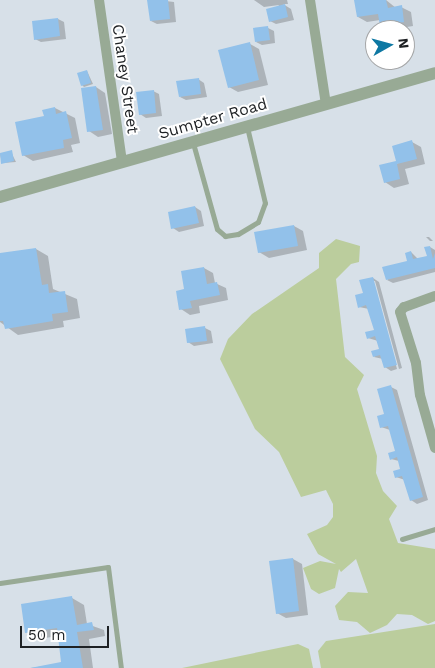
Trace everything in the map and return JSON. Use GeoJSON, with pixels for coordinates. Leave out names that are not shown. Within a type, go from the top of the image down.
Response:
{"type":"FeatureCollection","features":[{"type":"Feature","properties":{"kind":"street","name":"Chaney Street"},"geometry":{"type":"LineString","coordinates":[[99,0],[122,162]]}},
{"type":"Feature","properties":{"kind":"street"},"geometry":{"type":"LineString","coordinates":[[310,0],[326,104]]}},
{"type":"Feature","properties":{"kind":"street","name":"Sumpter Road"},"geometry":{"type":"LineString","coordinates":[[0,197],[435,72]]}},
{"type":"Feature","properties":{"kind":"street"},"geometry":{"type":"LineString","coordinates":[[435,296],[404,307],[400,312],[416,363],[420,395],[435,448]]}},
{"type":"Feature","properties":{"kind":"lane"},"geometry":{"type":"LineString","coordinates":[[192,142],[217,229],[225,236],[238,234],[258,222],[265,203],[246,127]]}},
{"type":"Feature","properties":{"kind":"lane"},"geometry":{"type":"LineString","coordinates":[[402,539],[435,529]]}},
{"type":"Feature","properties":{"kind":"lane"},"geometry":{"type":"LineString","coordinates":[[0,583],[108,567],[121,668]]}},
{"type":"Feature","properties":{"kind":"green space"},"geometry":{"type":"Polygon","coordinates":[[[336,239],[360,246],[359,262],[351,264],[336,279],[345,357],[364,375],[357,389],[377,456],[376,473],[383,491],[397,506],[389,519],[398,543],[435,549],[435,621],[428,624],[412,615],[397,614],[387,625],[370,633],[357,622],[339,620],[335,606],[348,592],[368,593],[356,559],[341,572],[339,569],[335,588],[319,594],[311,589],[303,568],[320,561],[336,564],[318,554],[307,534],[327,525],[333,517],[333,504],[326,490],[301,497],[279,452],[255,429],[220,359],[228,339],[252,314],[319,268],[319,253],[336,239]]]}},
{"type":"Feature","properties":{"kind":"green space"},"geometry":{"type":"Polygon","coordinates":[[[435,624],[435,668],[321,668],[318,651],[326,641],[435,624]]]}},
{"type":"Feature","properties":{"kind":"green space"},"geometry":{"type":"Polygon","coordinates":[[[298,644],[309,649],[313,668],[182,668],[298,644]]]}},
{"type":"Feature","properties":{"kind":"building"},"geometry":{"type":"Polygon","coordinates":[[[147,0],[168,0],[170,19],[150,21],[147,0]]]}},
{"type":"Feature","properties":{"kind":"building"},"geometry":{"type":"Polygon","coordinates":[[[354,0],[386,0],[388,8],[402,5],[404,20],[379,20],[378,14],[357,17],[354,0]]]}},
{"type":"Feature","properties":{"kind":"building"},"geometry":{"type":"Polygon","coordinates":[[[285,4],[288,17],[269,22],[266,9],[285,4]]]}},
{"type":"Feature","properties":{"kind":"building"},"geometry":{"type":"Polygon","coordinates":[[[58,18],[60,36],[34,40],[32,21],[58,18]]]}},
{"type":"Feature","properties":{"kind":"building"},"geometry":{"type":"Polygon","coordinates":[[[268,26],[270,40],[255,42],[253,28],[268,26]]]}},
{"type":"Feature","properties":{"kind":"building"},"geometry":{"type":"Polygon","coordinates":[[[250,42],[259,80],[228,88],[218,50],[250,42]]]}},
{"type":"Feature","properties":{"kind":"building"},"geometry":{"type":"Polygon","coordinates":[[[87,70],[91,83],[81,86],[77,73],[87,70]]]}},
{"type":"Feature","properties":{"kind":"building"},"geometry":{"type":"Polygon","coordinates":[[[199,78],[201,94],[179,97],[176,81],[199,78]]]}},
{"type":"Feature","properties":{"kind":"building"},"geometry":{"type":"Polygon","coordinates":[[[96,86],[103,130],[87,132],[81,88],[96,86]]]}},
{"type":"Feature","properties":{"kind":"building"},"geometry":{"type":"Polygon","coordinates":[[[154,90],[156,113],[139,115],[136,92],[154,90]]]}},
{"type":"Feature","properties":{"kind":"building"},"geometry":{"type":"Polygon","coordinates":[[[55,107],[56,114],[66,111],[72,138],[63,140],[64,148],[22,156],[15,122],[44,116],[42,110],[55,107]]]}},
{"type":"Feature","properties":{"kind":"building"},"geometry":{"type":"Polygon","coordinates":[[[412,140],[417,159],[397,164],[400,179],[384,183],[379,165],[396,161],[392,146],[412,140]]]}},
{"type":"Feature","properties":{"kind":"building"},"geometry":{"type":"Polygon","coordinates":[[[12,150],[14,161],[1,164],[0,153],[12,150]]]}},
{"type":"Feature","properties":{"kind":"building"},"geometry":{"type":"Polygon","coordinates":[[[195,206],[199,223],[171,229],[168,212],[195,206]]]}},
{"type":"Feature","properties":{"kind":"building"},"geometry":{"type":"Polygon","coordinates":[[[294,225],[298,246],[258,253],[254,232],[294,225]]]}},
{"type":"Feature","properties":{"kind":"building"},"geometry":{"type":"Polygon","coordinates":[[[430,246],[433,259],[435,253],[435,268],[386,280],[382,267],[407,261],[405,253],[411,251],[413,259],[427,256],[424,247],[430,246]]]}},
{"type":"Feature","properties":{"kind":"building"},"geometry":{"type":"Polygon","coordinates":[[[36,248],[42,285],[48,284],[49,293],[65,291],[68,312],[52,314],[53,321],[5,329],[3,321],[0,321],[0,253],[36,248]]]}},
{"type":"Feature","properties":{"kind":"building"},"geometry":{"type":"Polygon","coordinates":[[[204,267],[207,284],[217,282],[220,295],[190,301],[192,308],[179,310],[176,291],[184,289],[181,271],[204,267]]]}},
{"type":"Feature","properties":{"kind":"building"},"geometry":{"type":"Polygon","coordinates":[[[373,277],[397,365],[384,368],[380,355],[373,357],[371,351],[379,349],[375,336],[367,339],[365,332],[374,330],[366,305],[358,308],[355,295],[363,293],[359,280],[373,277]]]}},
{"type":"Feature","properties":{"kind":"building"},"geometry":{"type":"Polygon","coordinates":[[[205,326],[207,341],[187,343],[185,329],[205,326]]]}},
{"type":"Feature","properties":{"kind":"building"},"geometry":{"type":"Polygon","coordinates":[[[391,385],[423,497],[410,501],[402,476],[395,478],[393,471],[400,469],[397,457],[390,460],[388,453],[395,451],[388,426],[380,428],[377,416],[384,414],[377,389],[391,385]]]}},
{"type":"Feature","properties":{"kind":"building"},"geometry":{"type":"Polygon","coordinates":[[[293,558],[299,611],[276,614],[269,561],[293,558]]]}},
{"type":"Feature","properties":{"kind":"building"},"geometry":{"type":"Polygon","coordinates":[[[72,596],[77,625],[92,622],[94,630],[77,632],[83,668],[30,668],[61,662],[57,628],[25,633],[21,604],[72,596]]]}}]}
